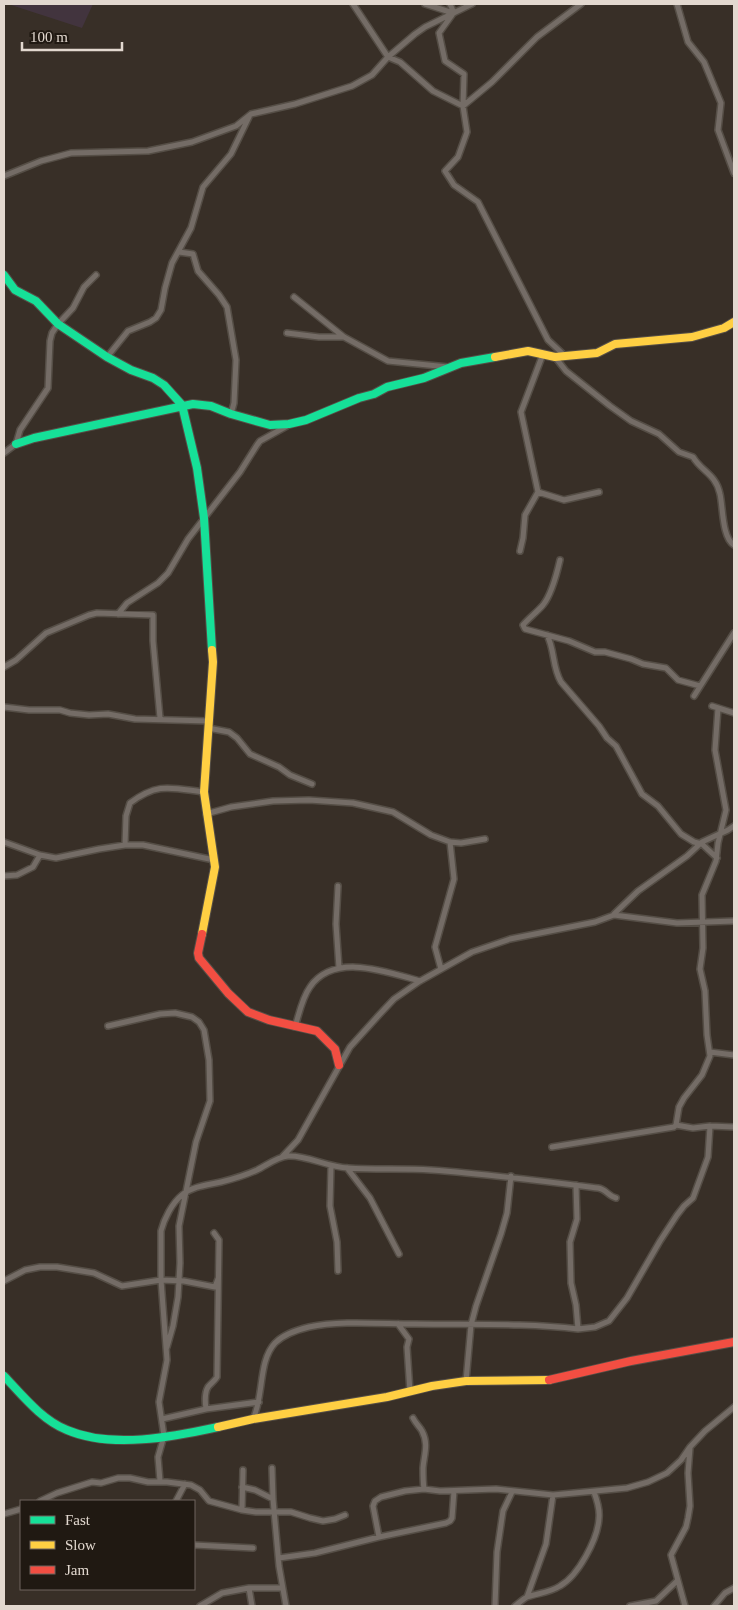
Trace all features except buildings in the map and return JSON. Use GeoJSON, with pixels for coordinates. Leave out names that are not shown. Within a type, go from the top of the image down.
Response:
{"type":"FeatureCollection","features":[{"type":"Feature","properties":{"kind":"street"},"geometry":{"type":"LineString","coordinates":[[353,4],[388,57],[400,62],[433,91],[463,106]]}},
{"type":"Feature","properties":{"kind":"street"},"geometry":{"type":"LineString","coordinates":[[425,4],[454,13]]}},
{"type":"Feature","properties":{"kind":"street"},"geometry":{"type":"LineString","coordinates":[[450,4],[454,13]]}},
{"type":"Feature","properties":{"kind":"street"},"geometry":{"type":"LineString","coordinates":[[4,176],[41,161],[71,153],[139,152],[192,142],[236,126],[251,114],[295,104],[352,86],[372,76],[400,45],[425,27],[472,4]]}},
{"type":"Feature","properties":{"kind":"street"},"geometry":{"type":"LineString","coordinates":[[463,106],[492,82],[537,37],[581,4]]}},
{"type":"Feature","properties":{"kind":"street"},"geometry":{"type":"LineString","coordinates":[[677,4],[688,42],[704,62],[721,103],[718,130],[734,172]]}},
{"type":"Feature","properties":{"kind":"street"},"geometry":{"type":"LineString","coordinates":[[454,13],[439,33],[445,61],[464,74],[463,106],[467,132],[458,157],[445,171],[454,185],[478,202],[548,340],[560,356],[566,371],[631,421],[660,434],[678,452],[693,457],[712,476],[720,492],[726,533],[729,541],[734,545]]}},
{"type":"Feature","properties":{"kind":"street"},"geometry":{"type":"LineString","coordinates":[[107,357],[128,332],[156,318],[161,310],[172,263],[191,228],[203,187],[231,154],[251,114]]}},
{"type":"Feature","properties":{"kind":"street"},"geometry":{"type":"LineString","coordinates":[[179,252],[193,254],[198,271],[227,307],[236,360],[234,403],[231,414]]}},
{"type":"Feature","properties":{"kind":"street"},"geometry":{"type":"LineString","coordinates":[[4,275],[15,290],[36,301],[58,324],[107,357],[164,385],[182,406],[197,468],[204,518],[213,662],[204,792],[214,860],[214,880],[198,950],[199,958],[228,993],[248,1012],[269,1020],[317,1031],[335,1049],[339,1065]]}},
{"type":"Feature","properties":{"kind":"street"},"geometry":{"type":"LineString","coordinates":[[16,444],[20,430],[48,388],[50,341],[58,324],[73,308],[84,287],[96,275]]}},
{"type":"Feature","properties":{"kind":"street"},"geometry":{"type":"LineString","coordinates":[[294,297],[344,337],[388,361],[448,367]]}},
{"type":"Feature","properties":{"kind":"street"},"geometry":{"type":"LineString","coordinates":[[4,453],[25,440],[193,404],[211,406],[231,414],[270,424],[289,424],[306,420],[359,398],[374,394],[387,387],[424,378],[461,363],[519,352],[560,356],[597,353],[615,344],[692,337],[724,328],[734,322]]}},
{"type":"Feature","properties":{"kind":"street"},"geometry":{"type":"LineString","coordinates":[[287,332],[319,337],[344,337]]}},
{"type":"Feature","properties":{"kind":"street"},"geometry":{"type":"LineString","coordinates":[[520,551],[525,515],[538,492],[522,412],[543,354]]}},
{"type":"Feature","properties":{"kind":"street"},"geometry":{"type":"LineString","coordinates":[[118,614],[127,603],[158,583],[168,573],[188,539],[240,472],[260,441],[289,424]]}},
{"type":"Feature","properties":{"kind":"street"},"geometry":{"type":"LineString","coordinates":[[538,492],[564,500],[599,492]]}},
{"type":"Feature","properties":{"kind":"street"},"geometry":{"type":"LineString","coordinates":[[560,560],[548,598],[523,625],[525,628],[569,641],[595,652],[606,652],[627,657],[643,664],[666,668],[678,680],[700,686]]}},
{"type":"Feature","properties":{"kind":"street"},"geometry":{"type":"LineString","coordinates":[[4,667],[16,660],[33,643],[53,630],[89,615],[97,613],[152,614],[154,616],[153,641],[160,718]]}},
{"type":"Feature","properties":{"kind":"street"},"geometry":{"type":"LineString","coordinates":[[694,696],[734,633]]}},
{"type":"Feature","properties":{"kind":"street"},"geometry":{"type":"LineString","coordinates":[[547,636],[554,655],[556,673],[561,682],[607,738],[616,746],[642,794],[658,806],[681,834],[694,842],[700,843],[717,859]]}},
{"type":"Feature","properties":{"kind":"street"},"geometry":{"type":"LineString","coordinates":[[712,706],[734,713]]}},
{"type":"Feature","properties":{"kind":"street"},"geometry":{"type":"LineString","coordinates":[[4,707],[29,710],[62,710],[89,715],[108,714],[135,719],[160,718],[209,724],[237,738],[250,754],[312,784]]}},
{"type":"Feature","properties":{"kind":"street"},"geometry":{"type":"LineString","coordinates":[[676,1125],[679,1107],[702,1075],[710,1052],[707,1035],[705,991],[700,969],[703,948],[702,895],[717,859],[718,843],[722,833],[726,810],[715,750],[718,708]]}},
{"type":"Feature","properties":{"kind":"street"},"geometry":{"type":"LineString","coordinates":[[126,845],[126,816],[130,802],[141,794],[164,787],[204,792]]}},
{"type":"Feature","properties":{"kind":"street"},"geometry":{"type":"LineString","coordinates":[[206,814],[231,807],[273,801],[309,800],[353,803],[393,812],[431,835],[450,842],[461,843],[485,839]]}},
{"type":"Feature","properties":{"kind":"street"},"geometry":{"type":"LineString","coordinates":[[282,1158],[298,1140],[350,1047],[394,999],[441,968],[472,952],[510,939],[595,922],[614,915],[638,891],[687,856],[700,843],[734,826]]}},
{"type":"Feature","properties":{"kind":"street"},"geometry":{"type":"LineString","coordinates":[[4,842],[40,855],[56,858],[126,845],[143,845],[214,860]]}},
{"type":"Feature","properties":{"kind":"street"},"geometry":{"type":"LineString","coordinates":[[441,968],[436,947],[454,879],[450,842]]}},
{"type":"Feature","properties":{"kind":"street"},"geometry":{"type":"LineString","coordinates":[[4,876],[17,875],[33,867],[40,855]]}},
{"type":"Feature","properties":{"kind":"street"},"geometry":{"type":"LineString","coordinates":[[338,886],[336,924],[339,968]]}},
{"type":"Feature","properties":{"kind":"street"},"geometry":{"type":"LineString","coordinates":[[614,915],[677,923],[734,921]]}},
{"type":"Feature","properties":{"kind":"street"},"geometry":{"type":"LineString","coordinates":[[295,1027],[309,987],[330,970],[365,967],[420,981]]}},
{"type":"Feature","properties":{"kind":"street"},"geometry":{"type":"LineString","coordinates":[[108,1026],[136,1018],[175,1014],[192,1017],[199,1022],[204,1030],[210,1060],[210,1101],[196,1142],[179,1226],[179,1280],[173,1326],[166,1351]]}},
{"type":"Feature","properties":{"kind":"street"},"geometry":{"type":"LineString","coordinates":[[710,1052],[734,1055]]}},
{"type":"Feature","properties":{"kind":"street"},"geometry":{"type":"LineString","coordinates":[[552,1147],[674,1127],[676,1125],[693,1128],[710,1126],[734,1127]]}},
{"type":"Feature","properties":{"kind":"street"},"geometry":{"type":"LineString","coordinates":[[253,1419],[259,1402],[269,1352],[285,1334],[309,1327],[328,1324],[398,1324],[578,1329],[595,1327],[609,1321],[628,1298],[677,1215],[693,1198],[708,1157],[710,1126]]}},
{"type":"Feature","properties":{"kind":"street"},"geometry":{"type":"LineString","coordinates":[[160,1481],[158,1457],[164,1436],[159,1402],[166,1365],[166,1351],[160,1249],[163,1224],[175,1203],[186,1192],[194,1188],[239,1176],[282,1158],[300,1157],[330,1166],[347,1168],[430,1170],[511,1176],[604,1189],[612,1197],[616,1198]]}},
{"type":"Feature","properties":{"kind":"street"},"geometry":{"type":"LineString","coordinates":[[330,1166],[330,1206],[337,1242],[338,1271]]}},
{"type":"Feature","properties":{"kind":"street"},"geometry":{"type":"LineString","coordinates":[[347,1168],[362,1186],[377,1210],[399,1254]]}},
{"type":"Feature","properties":{"kind":"street"},"geometry":{"type":"LineString","coordinates":[[466,1381],[472,1325],[484,1281],[507,1213],[511,1176]]}},
{"type":"Feature","properties":{"kind":"street"},"geometry":{"type":"LineString","coordinates":[[576,1185],[577,1220],[570,1242],[570,1267],[578,1329]]}},
{"type":"Feature","properties":{"kind":"street"},"geometry":{"type":"LineString","coordinates":[[206,1410],[204,1397],[208,1388],[217,1377],[219,1240],[214,1233]]}},
{"type":"Feature","properties":{"kind":"street"},"geometry":{"type":"LineString","coordinates":[[4,1281],[25,1270],[40,1267],[70,1268],[94,1273],[125,1286],[161,1280],[179,1280],[215,1287],[218,1279]]}},
{"type":"Feature","properties":{"kind":"street"},"geometry":{"type":"LineString","coordinates":[[398,1324],[409,1339],[407,1347],[410,1392]]}},
{"type":"Feature","properties":{"kind":"street"},"geometry":{"type":"LineString","coordinates":[[4,1376],[33,1407],[66,1430],[104,1440],[128,1440],[194,1432],[253,1419],[387,1397],[466,1381],[544,1381],[631,1361],[734,1342]]}},
{"type":"Feature","properties":{"kind":"street"},"geometry":{"type":"LineString","coordinates":[[162,1419],[259,1402]]}},
{"type":"Feature","properties":{"kind":"street"},"geometry":{"type":"LineString","coordinates":[[379,1537],[373,1506],[375,1501],[381,1497],[405,1491],[424,1489],[454,1491],[496,1489],[553,1495],[627,1488],[648,1482],[666,1473],[681,1460],[705,1431],[734,1407]]}},
{"type":"Feature","properties":{"kind":"street"},"geometry":{"type":"LineString","coordinates":[[413,1418],[417,1426],[422,1429],[426,1444],[423,1467],[424,1489]]}},
{"type":"Feature","properties":{"kind":"street"},"geometry":{"type":"LineString","coordinates":[[685,1606],[677,1581],[672,1555],[686,1527],[690,1506],[688,1473],[690,1447]]}},
{"type":"Feature","properties":{"kind":"street"},"geometry":{"type":"LineString","coordinates":[[272,1468],[274,1511],[282,1588],[286,1606]]}},
{"type":"Feature","properties":{"kind":"street"},"geometry":{"type":"LineString","coordinates":[[242,1510],[243,1470]]}},
{"type":"Feature","properties":{"kind":"street"},"geometry":{"type":"LineString","coordinates":[[42,1500],[57,1493],[92,1482],[99,1483],[118,1478],[140,1479],[153,1482],[185,1484],[197,1488],[209,1501],[242,1510],[291,1512],[323,1520],[345,1516]]}},
{"type":"Feature","properties":{"kind":"street"},"geometry":{"type":"LineString","coordinates":[[177,1500],[185,1484]]}},
{"type":"Feature","properties":{"kind":"street"},"geometry":{"type":"LineString","coordinates":[[242,1487],[254,1490],[273,1499]]}},
{"type":"Feature","properties":{"kind":"street"},"geometry":{"type":"LineString","coordinates":[[280,1558],[315,1553],[450,1521],[452,1518],[454,1491]]}},
{"type":"Feature","properties":{"kind":"street"},"geometry":{"type":"LineString","coordinates":[[495,1606],[497,1552],[503,1511],[512,1492]]}},
{"type":"Feature","properties":{"kind":"street"},"geometry":{"type":"LineString","coordinates":[[515,1606],[528,1597],[543,1594],[571,1580],[581,1566],[596,1534],[600,1519],[599,1507],[594,1492]]}},
{"type":"Feature","properties":{"kind":"street"},"geometry":{"type":"LineString","coordinates":[[528,1597],[546,1544],[553,1495]]}},
{"type":"Feature","properties":{"kind":"street"},"geometry":{"type":"LineString","coordinates":[[4,1514],[20,1509]]}},
{"type":"Feature","properties":{"kind":"street"},"geometry":{"type":"LineString","coordinates":[[195,1545],[253,1548]]}},
{"type":"Feature","properties":{"kind":"street"},"geometry":{"type":"LineString","coordinates":[[630,1606],[656,1601],[677,1581]]}},
{"type":"Feature","properties":{"kind":"street"},"geometry":{"type":"LineString","coordinates":[[200,1606],[222,1593],[249,1588],[282,1588]]}},
{"type":"Feature","properties":{"kind":"street"},"geometry":{"type":"LineString","coordinates":[[249,1588],[252,1606]]}},
{"type":"Feature","properties":{"kind":"street"},"geometry":{"type":"LineString","coordinates":[[714,1606],[725,1593],[734,1588]]}},
{"type":"Feature","properties":{"kind":"shaded area"},"geometry":{"type":"Polygon","coordinates":[[[8,4],[93,4],[82,28],[8,4]]]}},
{"type":"Feature","properties":{"kind":"traffic: fast"},"geometry":{"type":"LineString","coordinates":[[4,275],[15,290],[36,301],[58,324],[107,357],[164,385],[182,405],[197,468],[204,518],[212,650]]}},
{"type":"Feature","properties":{"kind":"traffic: fast"},"geometry":{"type":"LineString","coordinates":[[16,444],[34,438],[193,404],[211,406],[270,425],[289,424],[306,420],[359,398],[374,394],[387,387],[424,378],[461,363],[495,357]]}},
{"type":"Feature","properties":{"kind":"traffic: fast"},"geometry":{"type":"LineString","coordinates":[[4,1376],[33,1407],[49,1420],[58,1426],[84,1436],[122,1440],[142,1439],[218,1427]]}},
{"type":"Feature","properties":{"kind":"traffic: slow"},"geometry":{"type":"LineString","coordinates":[[495,357],[528,351],[555,357],[597,353],[615,344],[692,337],[724,328],[734,322]]}},
{"type":"Feature","properties":{"kind":"traffic: slow"},"geometry":{"type":"LineString","coordinates":[[202,934],[215,867],[204,792],[213,662],[212,650]]}},
{"type":"Feature","properties":{"kind":"traffic: slow"},"geometry":{"type":"LineString","coordinates":[[218,1427],[466,1381],[549,1380]]}},
{"type":"Feature","properties":{"kind":"traffic: jam"},"geometry":{"type":"LineString","coordinates":[[202,934],[198,953],[199,958],[228,993],[248,1012],[269,1020],[317,1031],[335,1049],[339,1065]]}},
{"type":"Feature","properties":{"kind":"traffic: jam"},"geometry":{"type":"LineString","coordinates":[[549,1380],[631,1361],[734,1342]]}}]}
